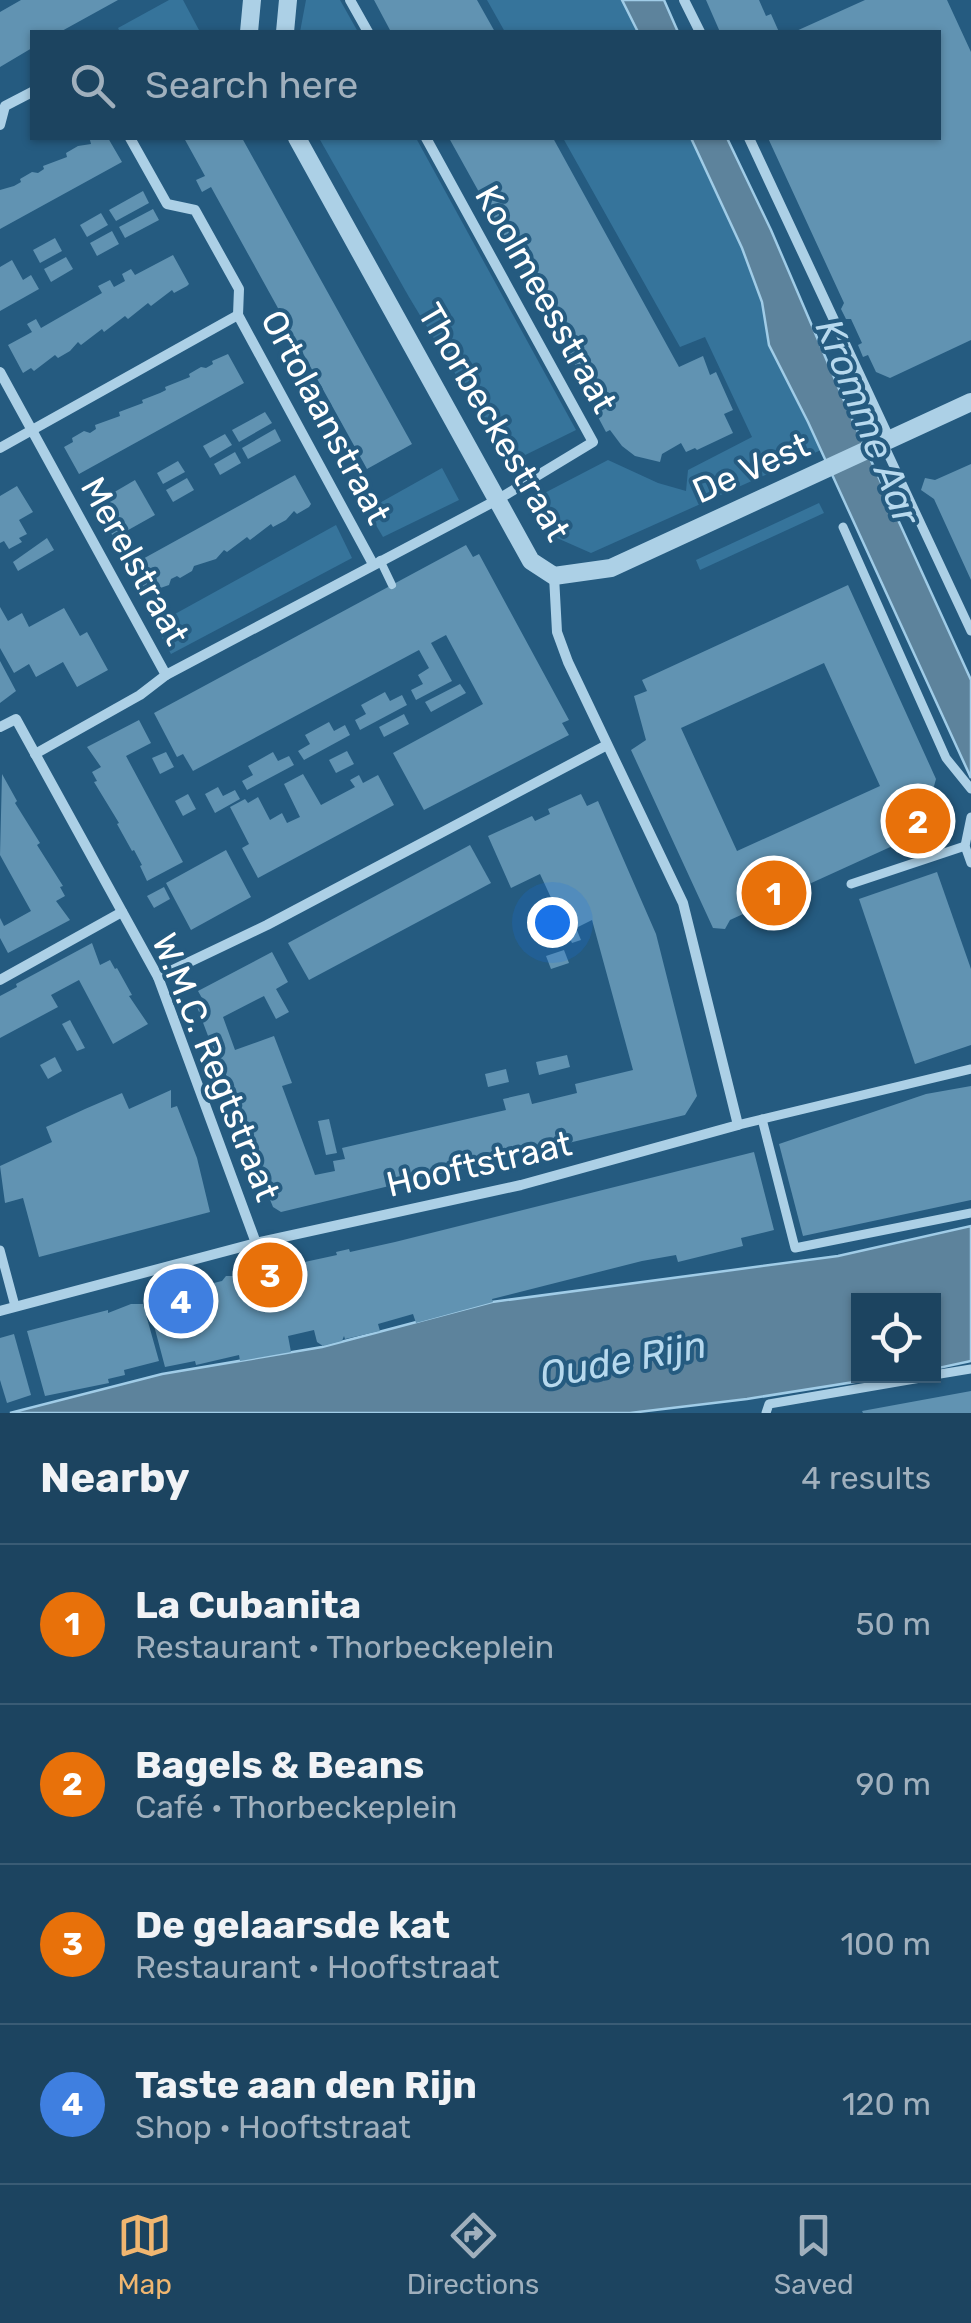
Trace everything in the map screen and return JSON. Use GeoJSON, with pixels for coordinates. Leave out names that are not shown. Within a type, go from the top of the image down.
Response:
{"type":"FeatureCollection","features":[{"type":"Feature","properties":{"kind":"street"},"geometry":{"type":"LineString","coordinates":[[249,30],[252,0]]}},
{"type":"Feature","properties":{"kind":"street"},"geometry":{"type":"LineString","coordinates":[[284,30],[288,0]]}},
{"type":"Feature","properties":{"kind":"street"},"geometry":{"type":"LineString","coordinates":[[350,0],[367,30]]}},
{"type":"Feature","properties":{"kind":"street"},"geometry":{"type":"LineString","coordinates":[[684,0],[699,30]]}},
{"type":"Feature","properties":{"kind":"street"},"geometry":{"type":"LineString","coordinates":[[0,125],[5,106],[30,93]]}},
{"type":"Feature","properties":{"kind":"street","name":"Ortolaanstraat"},"geometry":{"type":"LineString","coordinates":[[131,140],[167,204],[196,210],[239,289],[238,315],[377,562],[497,500]]}},
{"type":"Feature","properties":{"kind":"street","name":"Thorbeckestraat"},"geometry":{"type":"LineString","coordinates":[[298,140],[531,561],[554,576],[557,632],[568,662],[683,903],[738,1124]]}},
{"type":"Feature","properties":{"kind":"street","name":"Koolmeesstraat"},"geometry":{"type":"LineString","coordinates":[[427,140],[593,442],[497,500]]}},
{"type":"Feature","properties":{"kind":"street"},"geometry":{"type":"LineString","coordinates":[[750,140],[971,631]]}},
{"type":"Feature","properties":{"kind":"street"},"geometry":{"type":"LineString","coordinates":[[0,448],[238,315]]}},
{"type":"Feature","properties":{"kind":"street","name":"Merelstraat"},"geometry":{"type":"LineString","coordinates":[[0,372],[166,675],[377,562]]}},
{"type":"Feature","properties":{"kind":"street","name":"De Vest"},"geometry":{"type":"LineString","coordinates":[[554,576],[611,568],[971,402]]}},
{"type":"Feature","properties":{"kind":"street"},"geometry":{"type":"LineString","coordinates":[[844,527],[946,758],[971,789]]}},
{"type":"Feature","properties":{"kind":"street"},"geometry":{"type":"LineString","coordinates":[[35,754],[140,696],[166,675]]}},
{"type":"Feature","properties":{"kind":"street","name":"W.M.C. Regtstraat"},"geometry":{"type":"LineString","coordinates":[[0,727],[16,719],[158,977],[256,1243]]}},
{"type":"Feature","properties":{"kind":"street"},"geometry":{"type":"LineString","coordinates":[[158,977],[267,925],[608,745]]}},
{"type":"Feature","properties":{"kind":"street"},"geometry":{"type":"LineString","coordinates":[[971,816],[965,846],[971,863]]}},
{"type":"Feature","properties":{"kind":"street"},"geometry":{"type":"LineString","coordinates":[[851,884],[965,846]]}},
{"type":"Feature","properties":{"kind":"street"},"geometry":{"type":"LineString","coordinates":[[0,980],[122,912]]}},
{"type":"Feature","properties":{"kind":"street","name":"Hooftstraat"},"geometry":{"type":"LineString","coordinates":[[0,1312],[256,1243],[521,1185],[738,1124],[971,1069]]}},
{"type":"Feature","properties":{"kind":"street"},"geometry":{"type":"LineString","coordinates":[[762,1118],[796,1248],[971,1213]]}},
{"type":"Feature","properties":{"kind":"street"},"geometry":{"type":"LineString","coordinates":[[0,1250],[14,1306]]}},
{"type":"Feature","properties":{"kind":"street"},"geometry":{"type":"LineString","coordinates":[[941,1374],[971,1369]]}},
{"type":"Feature","properties":{"kind":"street"},"geometry":{"type":"LineString","coordinates":[[766,1413],[769,1404],[888,1383]]}},
{"type":"Feature","properties":{"kind":"lane"},"geometry":{"type":"LineString","coordinates":[[377,562],[392,584]]}},
{"type":"Feature","properties":{"kind":"shaded area"},"geometry":{"type":"Polygon","coordinates":[[[169,0],[183,0],[199,30],[119,30],[169,0]]]}},
{"type":"Feature","properties":{"kind":"shaded area"},"geometry":{"type":"Polygon","coordinates":[[[306,0],[340,0],[357,30],[300,30],[306,0]]]}},
{"type":"Feature","properties":{"kind":"shaded area"},"geometry":{"type":"Polygon","coordinates":[[[487,0],[622,0],[637,30],[504,30],[487,0]]]}},
{"type":"Feature","properties":{"kind":"shaded area"},"geometry":{"type":"Polygon","coordinates":[[[320,140],[417,140],[576,430],[509,463],[320,140]]]}},
{"type":"Feature","properties":{"kind":"shaded area"},"geometry":{"type":"Polygon","coordinates":[[[564,140],[692,140],[742,248],[762,302],[769,345],[821,450],[591,553],[557,538],[531,500],[608,460],[686,491],[688,470],[752,437],[705,337],[680,347],[564,140]]]}},
{"type":"Feature","properties":{"kind":"shaded area"},"geometry":{"type":"Polygon","coordinates":[[[442,468],[459,500],[383,537],[367,510],[442,468]]]}},
{"type":"Feature","properties":{"kind":"shaded area"},"geometry":{"type":"Polygon","coordinates":[[[819,503],[824,513],[700,570],[696,560],[819,503]]]}},
{"type":"Feature","properties":{"kind":"shaded area"},"geometry":{"type":"Polygon","coordinates":[[[336,525],[352,558],[171,654],[155,625],[336,525]]]}},
{"type":"Feature","properties":{"kind":"water"},"geometry":{"type":"Polygon","coordinates":[[[622,0],[664,0],[677,30],[637,30],[622,0]]]}},
{"type":"Feature","properties":{"kind":"water"},"geometry":{"type":"Polygon","coordinates":[[[692,140],[728,140],[971,680],[971,778],[769,345],[762,302],[742,248],[692,140]]]}},
{"type":"Feature","properties":{"kind":"water","name":"Oude Rijn"},"geometry":{"type":"Polygon","coordinates":[[[971,1226],[971,1361],[941,1367],[941,1293],[851,1293],[851,1383],[747,1399],[630,1413],[10,1413],[162,1374],[322,1347],[492,1302],[838,1256],[971,1226]]]}},
{"type":"Feature","properties":{"kind":"building"},"geometry":{"type":"Polygon","coordinates":[[[21,0],[118,0],[64,30],[30,30],[30,49],[0,67],[0,12],[21,0]]]}},
{"type":"Feature","properties":{"kind":"building"},"geometry":{"type":"Polygon","coordinates":[[[374,0],[477,0],[494,30],[390,30],[374,0]]]}},
{"type":"Feature","properties":{"kind":"building"},"geometry":{"type":"Polygon","coordinates":[[[706,0],[759,0],[778,30],[719,30],[706,0]]]}},
{"type":"Feature","properties":{"kind":"building"},"geometry":{"type":"Polygon","coordinates":[[[865,0],[947,0],[971,52],[971,340],[890,378],[876,372],[868,355],[863,357],[858,345],[862,343],[851,319],[846,319],[841,309],[844,303],[769,140],[941,140],[941,30],[798,30],[865,0]]]}},
{"type":"Feature","properties":{"kind":"building"},"geometry":{"type":"Polygon","coordinates":[[[90,140],[109,140],[122,162],[0,229],[0,190],[67,157],[66,153],[78,146],[91,144],[90,140]]]}},
{"type":"Feature","properties":{"kind":"building"},"geometry":{"type":"Polygon","coordinates":[[[185,140],[243,140],[412,444],[367,469],[211,187],[202,192],[196,180],[205,176],[185,140]]]}},
{"type":"Feature","properties":{"kind":"building"},"geometry":{"type":"Polygon","coordinates":[[[450,140],[554,140],[679,367],[703,356],[710,375],[716,372],[733,410],[724,414],[733,433],[697,450],[686,452],[681,443],[662,454],[660,462],[635,456],[622,446],[610,430],[606,432],[597,415],[600,410],[450,140]]]}},
{"type":"Feature","properties":{"kind":"building"},"geometry":{"type":"Polygon","coordinates":[[[143,191],[149,203],[116,221],[109,210],[143,191]]]}},
{"type":"Feature","properties":{"kind":"building"},"geometry":{"type":"Polygon","coordinates":[[[153,209],[159,220],[125,238],[119,227],[153,209]]]}},
{"type":"Feature","properties":{"kind":"building"},"geometry":{"type":"Polygon","coordinates":[[[101,213],[108,225],[87,237],[80,225],[101,213]]]}},
{"type":"Feature","properties":{"kind":"building"},"geometry":{"type":"Polygon","coordinates":[[[112,231],[119,244],[97,256],[90,243],[112,231]]]}},
{"type":"Feature","properties":{"kind":"building"},"geometry":{"type":"Polygon","coordinates":[[[55,238],[62,251],[40,263],[33,250],[55,238]]]}},
{"type":"Feature","properties":{"kind":"building"},"geometry":{"type":"Polygon","coordinates":[[[173,255],[187,286],[174,293],[172,290],[81,345],[78,342],[58,358],[55,355],[34,371],[31,368],[23,373],[8,345],[32,332],[27,324],[36,319],[41,328],[102,293],[98,286],[110,280],[114,287],[125,281],[122,274],[131,269],[135,275],[173,255]]]}},
{"type":"Feature","properties":{"kind":"building"},"geometry":{"type":"Polygon","coordinates":[[[66,257],[73,269],[51,282],[44,269],[66,257]]]}},
{"type":"Feature","properties":{"kind":"building"},"geometry":{"type":"Polygon","coordinates":[[[12,260],[23,280],[31,275],[39,289],[0,311],[0,267],[12,260]]]}},
{"type":"Feature","properties":{"kind":"building"},"geometry":{"type":"Polygon","coordinates":[[[228,354],[244,383],[79,474],[64,447],[73,442],[72,438],[84,431],[90,433],[95,425],[120,416],[119,412],[143,403],[142,400],[228,354]]]}},
{"type":"Feature","properties":{"kind":"building"},"geometry":{"type":"Polygon","coordinates":[[[265,412],[272,423],[239,442],[232,430],[265,412]]]}},
{"type":"Feature","properties":{"kind":"building"},"geometry":{"type":"Polygon","coordinates":[[[275,429],[281,441],[248,459],[242,448],[275,429]]]}},
{"type":"Feature","properties":{"kind":"building"},"geometry":{"type":"Polygon","coordinates":[[[225,434],[232,445],[210,458],[203,446],[225,434]]]}},
{"type":"Feature","properties":{"kind":"building"},"geometry":{"type":"Polygon","coordinates":[[[235,452],[241,463],[220,475],[214,464],[235,452]]]}},
{"type":"Feature","properties":{"kind":"building"},"geometry":{"type":"Polygon","coordinates":[[[178,461],[185,472],[163,484],[157,473],[178,461]]]}},
{"type":"Feature","properties":{"kind":"building"},"geometry":{"type":"Polygon","coordinates":[[[971,464],[971,580],[934,499],[921,490],[925,478],[935,480],[971,464]]]}},
{"type":"Feature","properties":{"kind":"building"},"geometry":{"type":"Polygon","coordinates":[[[295,475],[311,504],[309,507],[297,514],[294,511],[286,520],[273,527],[271,524],[250,540],[247,537],[216,559],[194,566],[180,578],[171,579],[169,585],[146,593],[130,566],[295,475]]]}},
{"type":"Feature","properties":{"kind":"building"},"geometry":{"type":"Polygon","coordinates":[[[187,478],[194,490],[173,502],[166,490],[187,478]]]}},
{"type":"Feature","properties":{"kind":"building"},"geometry":{"type":"Polygon","coordinates":[[[135,480],[155,515],[114,538],[94,504],[135,480]]]}},
{"type":"Feature","properties":{"kind":"building"},"geometry":{"type":"Polygon","coordinates":[[[17,486],[33,512],[19,520],[27,534],[9,549],[4,541],[0,543],[0,496],[17,486]]]}},
{"type":"Feature","properties":{"kind":"building"},"geometry":{"type":"Polygon","coordinates":[[[47,538],[54,550],[18,571],[13,562],[47,538]]]}},
{"type":"Feature","properties":{"kind":"building"},"geometry":{"type":"Polygon","coordinates":[[[466,545],[473,557],[479,554],[569,720],[562,723],[569,735],[424,810],[393,753],[483,704],[446,635],[431,643],[452,681],[416,700],[411,690],[423,684],[418,675],[429,668],[419,650],[193,771],[183,754],[177,757],[154,713],[466,545]]]}},
{"type":"Feature","properties":{"kind":"building"},"geometry":{"type":"Polygon","coordinates":[[[848,585],[936,779],[921,833],[730,920],[725,929],[713,928],[631,750],[646,740],[634,696],[647,691],[642,680],[848,585]],[[824,663],[681,728],[737,851],[880,786],[824,663]]]}},
{"type":"Feature","properties":{"kind":"building"},"geometry":{"type":"Polygon","coordinates":[[[0,607],[8,621],[22,613],[29,627],[64,608],[80,636],[87,632],[108,670],[77,687],[63,662],[36,677],[29,664],[14,673],[0,648],[0,607]]]}},
{"type":"Feature","properties":{"kind":"building"},"geometry":{"type":"Polygon","coordinates":[[[0,661],[16,691],[0,703],[0,661]]]}},
{"type":"Feature","properties":{"kind":"building"},"geometry":{"type":"Polygon","coordinates":[[[460,684],[466,693],[431,712],[425,702],[460,684]]]}},
{"type":"Feature","properties":{"kind":"building"},"geometry":{"type":"Polygon","coordinates":[[[385,692],[390,701],[402,695],[407,705],[360,730],[355,720],[366,714],[361,705],[385,692]]]}},
{"type":"Feature","properties":{"kind":"building"},"geometry":{"type":"Polygon","coordinates":[[[404,714],[409,724],[384,737],[379,727],[404,714]]]}},
{"type":"Feature","properties":{"kind":"building"},"geometry":{"type":"Polygon","coordinates":[[[139,720],[151,743],[126,756],[183,862],[147,881],[134,850],[94,782],[97,781],[92,772],[101,767],[87,747],[139,720]]]}},
{"type":"Feature","properties":{"kind":"building"},"geometry":{"type":"Polygon","coordinates":[[[329,722],[334,731],[345,725],[350,735],[304,760],[298,751],[310,744],[305,735],[329,722]]]}},
{"type":"Feature","properties":{"kind":"building"},"geometry":{"type":"Polygon","coordinates":[[[347,751],[354,764],[336,773],[329,760],[347,751]]]}},
{"type":"Feature","properties":{"kind":"building"},"geometry":{"type":"Polygon","coordinates":[[[166,752],[174,767],[160,774],[152,758],[166,752]]]}},
{"type":"Feature","properties":{"kind":"building"},"geometry":{"type":"Polygon","coordinates":[[[273,752],[278,761],[289,756],[294,765],[247,790],[242,781],[253,775],[248,766],[273,752]]]}},
{"type":"Feature","properties":{"kind":"building"},"geometry":{"type":"Polygon","coordinates":[[[2,774],[40,843],[37,845],[63,886],[60,887],[65,896],[56,901],[70,920],[8,953],[0,938],[0,918],[4,926],[31,911],[0,855],[2,774]]]}},
{"type":"Feature","properties":{"kind":"building"},"geometry":{"type":"Polygon","coordinates":[[[303,774],[321,805],[355,787],[350,780],[359,775],[363,783],[378,775],[394,805],[258,878],[242,848],[249,844],[230,807],[258,797],[270,820],[282,813],[287,823],[300,817],[284,784],[303,774]]]}},
{"type":"Feature","properties":{"kind":"building"},"geometry":{"type":"Polygon","coordinates":[[[218,787],[223,796],[235,790],[240,799],[215,813],[205,794],[218,787]]]}},
{"type":"Feature","properties":{"kind":"building"},"geometry":{"type":"Polygon","coordinates":[[[188,794],[196,809],[183,816],[175,801],[188,794]]]}},
{"type":"Feature","properties":{"kind":"building"},"geometry":{"type":"Polygon","coordinates":[[[581,794],[587,806],[598,801],[656,934],[697,1096],[685,1115],[281,1212],[273,1207],[219,1056],[216,1057],[196,1004],[203,1000],[198,991],[272,952],[288,982],[276,989],[289,1012],[276,1019],[264,996],[223,1017],[235,1050],[274,1036],[292,1083],[282,1086],[315,1175],[335,1171],[333,1161],[345,1159],[342,1148],[506,1110],[503,1099],[529,1093],[532,1104],[577,1093],[575,1084],[633,1070],[592,920],[576,928],[581,940],[572,943],[540,874],[511,888],[488,836],[532,816],[535,821],[550,814],[548,809],[581,794]]]}},
{"type":"Feature","properties":{"kind":"building"},"geometry":{"type":"Polygon","coordinates":[[[470,845],[491,883],[309,980],[288,943],[470,845]]]}},
{"type":"Feature","properties":{"kind":"building"},"geometry":{"type":"Polygon","coordinates":[[[226,850],[251,897],[191,930],[166,883],[226,850]]]}},
{"type":"Feature","properties":{"kind":"building"},"geometry":{"type":"Polygon","coordinates":[[[937,872],[971,969],[971,1045],[915,1064],[859,899],[937,872]]]}},
{"type":"Feature","properties":{"kind":"building"},"geometry":{"type":"Polygon","coordinates":[[[164,887],[170,899],[154,908],[147,896],[164,887]]]}},
{"type":"Feature","properties":{"kind":"building"},"geometry":{"type":"Polygon","coordinates":[[[92,943],[100,965],[110,960],[117,968],[132,995],[129,996],[148,1024],[113,1044],[79,980],[51,995],[58,1007],[0,1038],[0,996],[92,943]]]}},
{"type":"Feature","properties":{"kind":"building"},"geometry":{"type":"Polygon","coordinates":[[[564,950],[569,963],[551,969],[546,956],[564,950]]]}},
{"type":"Feature","properties":{"kind":"building"},"geometry":{"type":"Polygon","coordinates":[[[70,1020],[85,1048],[77,1051],[62,1024],[70,1020]]]}},
{"type":"Feature","properties":{"kind":"building"},"geometry":{"type":"Polygon","coordinates":[[[567,1055],[570,1067],[539,1075],[536,1062],[567,1055]]]}},
{"type":"Feature","properties":{"kind":"building"},"geometry":{"type":"Polygon","coordinates":[[[55,1057],[62,1071],[48,1079],[40,1065],[55,1057]]]}},
{"type":"Feature","properties":{"kind":"building"},"geometry":{"type":"Polygon","coordinates":[[[506,1069],[509,1082],[488,1087],[485,1074],[506,1069]]]}},
{"type":"Feature","properties":{"kind":"building"},"geometry":{"type":"Polygon","coordinates":[[[971,1086],[971,1200],[803,1236],[779,1144],[926,1094],[971,1086]]]}},
{"type":"Feature","properties":{"kind":"building"},"geometry":{"type":"Polygon","coordinates":[[[171,1090],[171,1108],[177,1106],[197,1158],[210,1212],[39,1257],[23,1198],[5,1203],[0,1166],[52,1142],[46,1127],[85,1109],[122,1093],[129,1109],[171,1090]]]}},
{"type":"Feature","properties":{"kind":"building"},"geometry":{"type":"Polygon","coordinates":[[[329,1119],[337,1153],[326,1155],[318,1121],[329,1119]]]}},
{"type":"Feature","properties":{"kind":"building"},"geometry":{"type":"Polygon","coordinates":[[[754,1152],[774,1230],[741,1238],[743,1246],[678,1262],[676,1255],[642,1261],[492,1299],[493,1302],[416,1323],[413,1314],[378,1324],[380,1331],[345,1339],[344,1336],[342,1341],[323,1346],[317,1342],[314,1330],[288,1336],[291,1352],[240,1361],[239,1355],[165,1367],[147,1299],[222,1281],[226,1276],[395,1242],[754,1152]]]}},
{"type":"Feature","properties":{"kind":"building"},"geometry":{"type":"Polygon","coordinates":[[[143,1304],[159,1361],[124,1370],[125,1375],[108,1379],[109,1383],[45,1396],[27,1331],[143,1304]]]}},
{"type":"Feature","properties":{"kind":"building"},"geometry":{"type":"Polygon","coordinates":[[[14,1334],[31,1395],[7,1403],[0,1380],[0,1338],[14,1334]]]}},
{"type":"Feature","properties":{"kind":"building"},"geometry":{"type":"Polygon","coordinates":[[[971,1391],[971,1413],[862,1411],[971,1391]]]}},
{"type":"Feature","properties":{"kind":"place","name":"Bagels & Beans"},"geometry":{"type":"Point","coordinates":[918,821]}},
{"type":"Feature","properties":{"kind":"place","name":"La Cubanita"},"geometry":{"type":"Point","coordinates":[774,893]}},
{"type":"Feature","properties":{"kind":"place","name":"De gelaarsde kat"},"geometry":{"type":"Point","coordinates":[270,1275]}},
{"type":"Feature","properties":{"kind":"place","name":"Taste aan den Rijn"},"geometry":{"type":"Point","coordinates":[181,1301]}},
{"type":"Feature","properties":{"kind":"water label","name":"Kromme Aar"},"geometry":{"type":"Point","coordinates":[868,422]}}]}
